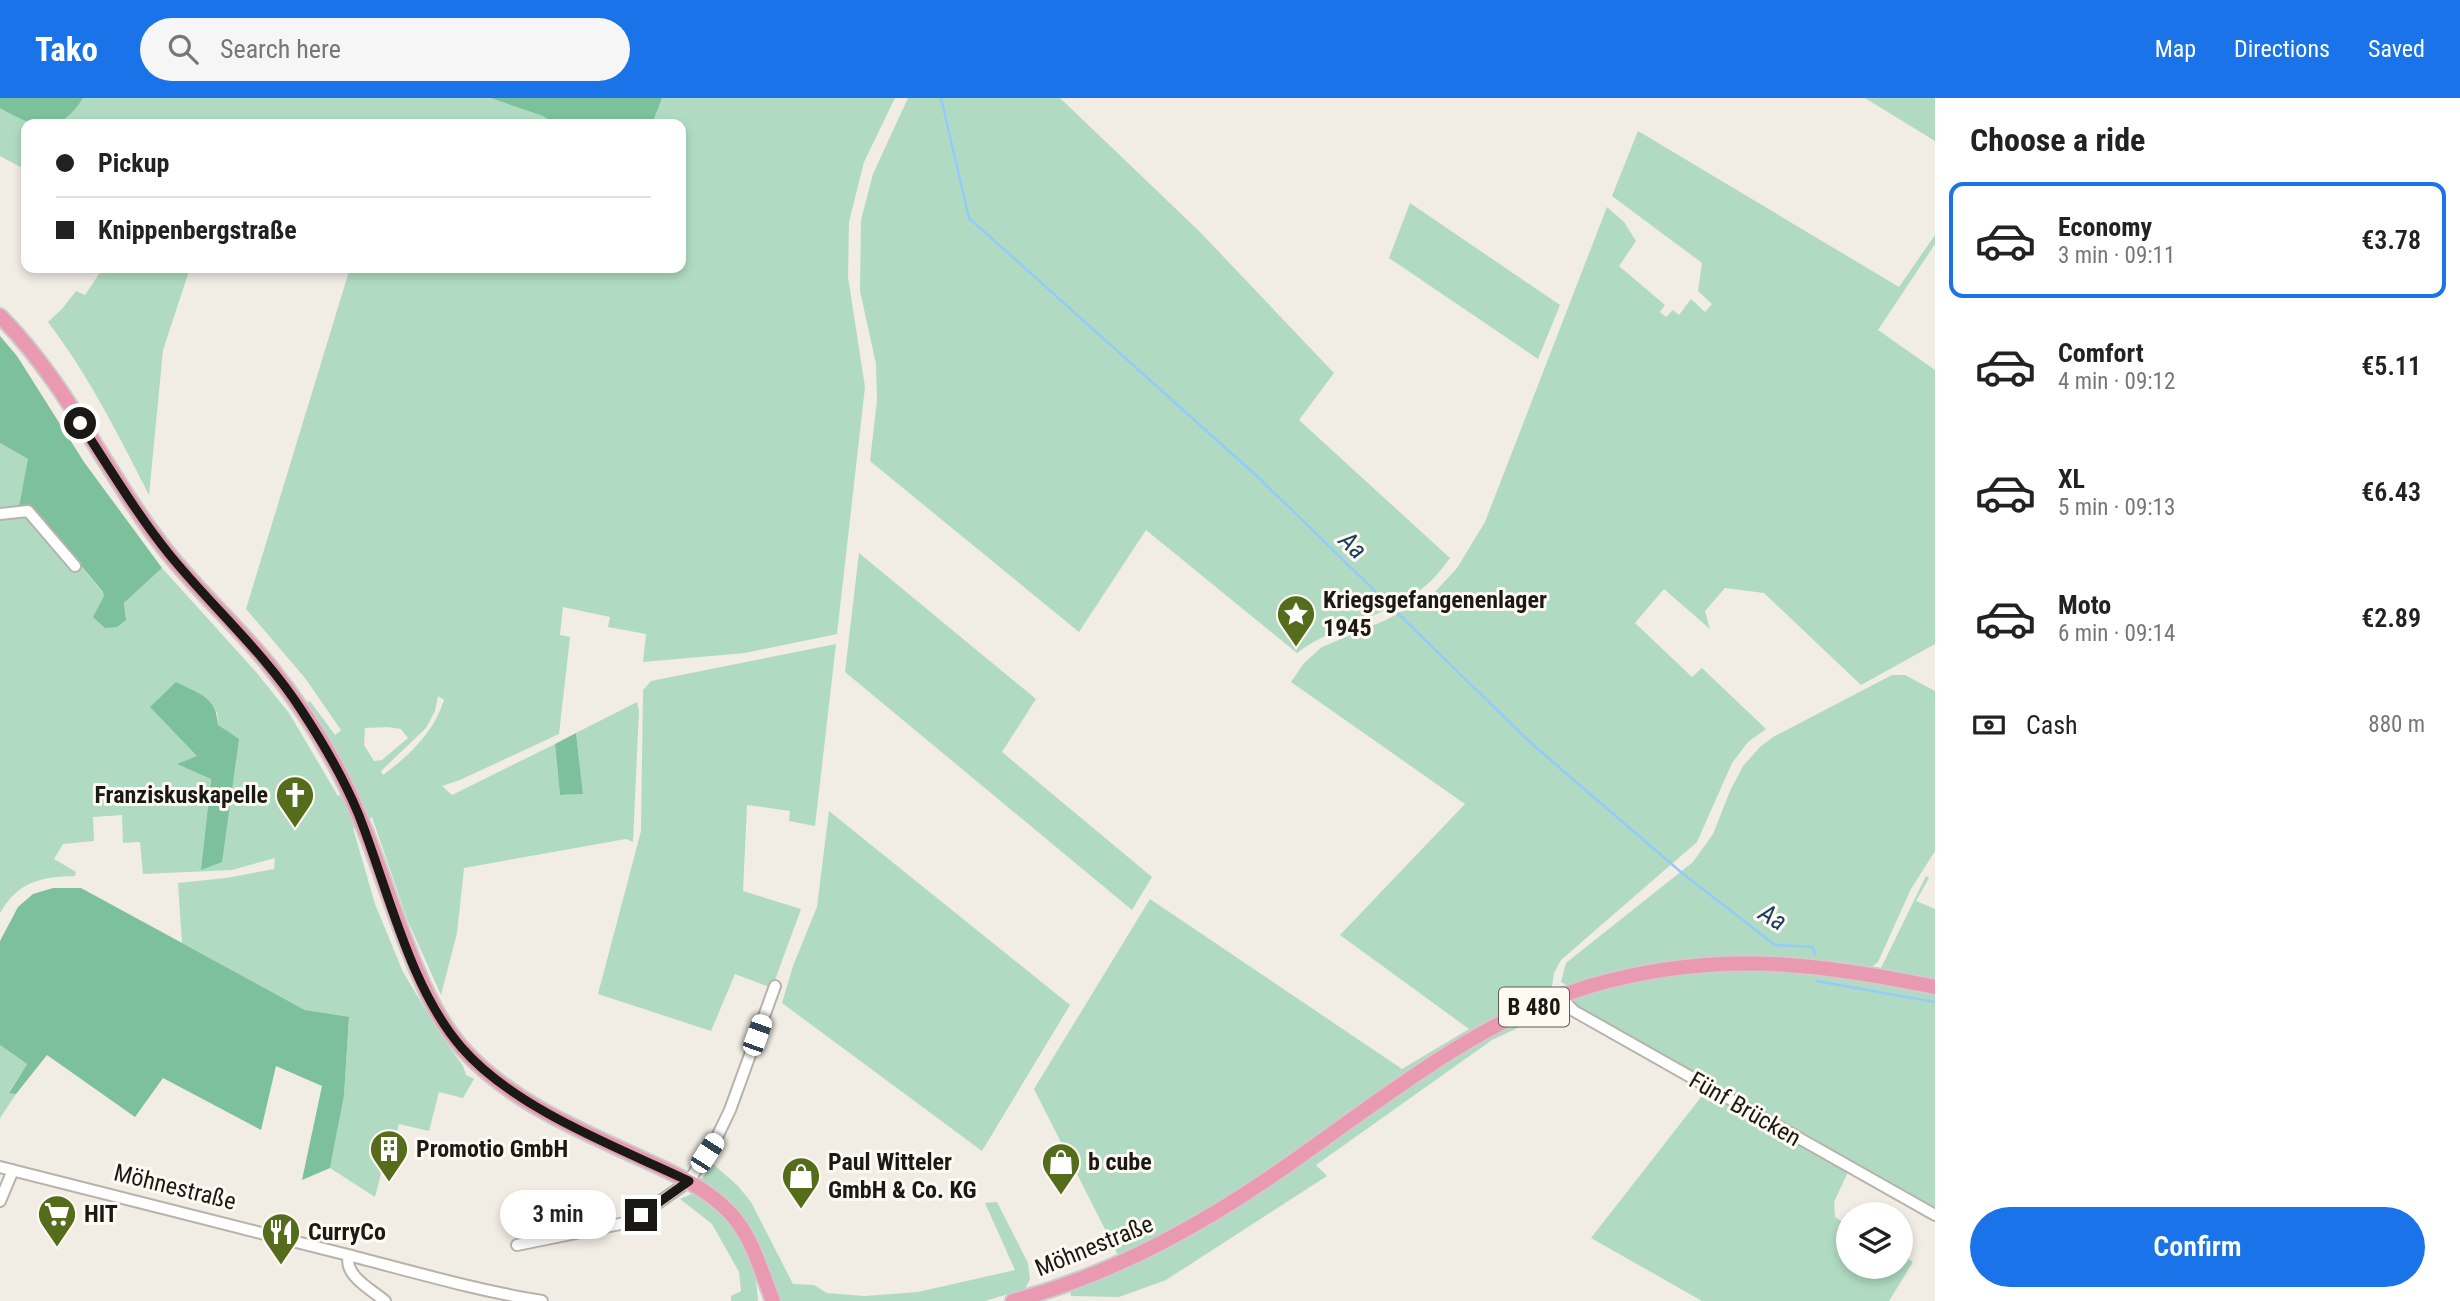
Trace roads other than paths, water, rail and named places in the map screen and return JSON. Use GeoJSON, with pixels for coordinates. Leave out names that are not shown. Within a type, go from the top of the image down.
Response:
{"type":"FeatureCollection","features":[{"type":"Feature","properties":{"kind":"main road"},"geometry":{"type":"LineString","coordinates":[[0,316],[38,360],[169,554],[266,663],[302,709],[341,776],[358,813],[422,983],[439,1015],[463,1049],[496,1078],[545,1112],[689,1181],[721,1205],[738,1223],[753,1249],[773,1301]]}},
{"type":"Feature","properties":{"kind":"main road","name":"B 480"},"geometry":{"type":"LineString","coordinates":[[1560,997],[1638,974],[1741,962],[1824,967],[1935,987]]}},
{"type":"Feature","properties":{"kind":"main road","name":"Möhnestraße"},"geometry":{"type":"LineString","coordinates":[[1013,1301],[1047,1297],[1190,1229],[1282,1169],[1442,1056],[1489,1028],[1560,997]]}},
{"type":"Feature","properties":{"kind":"main road"},"geometry":{"type":"LineString","coordinates":[[759,1267],[762,1301]]}},
{"type":"Feature","properties":{"kind":"street"},"geometry":{"type":"LineString","coordinates":[[0,514],[28,511],[75,566]]}},
{"type":"Feature","properties":{"kind":"street"},"geometry":{"type":"LineString","coordinates":[[517,1245],[625,1223],[689,1181],[724,1124],[775,986]]}},
{"type":"Feature","properties":{"kind":"street","name":"Fünf Brücken"},"geometry":{"type":"LineString","coordinates":[[1560,997],[1574,1011],[1935,1214]]}},
{"type":"Feature","properties":{"kind":"street","name":"Möhnestraße"},"geometry":{"type":"LineString","coordinates":[[0,1167],[191,1213],[428,1276],[542,1301]]}},
{"type":"Feature","properties":{"kind":"street"},"geometry":{"type":"LineString","coordinates":[[0,1201],[13,1170]]}},
{"type":"Feature","properties":{"kind":"street"},"geometry":{"type":"LineString","coordinates":[[349,1256],[347,1262],[352,1274],[385,1301]]}},
{"type":"Feature","properties":{"kind":"waterway","name":"Aa"},"geometry":{"type":"LineString","coordinates":[[941,98],[969,218],[1259,478],[1532,744],[1682,873],[1775,945],[1813,947],[1815,954]]}},
{"type":"Feature","properties":{"kind":"waterway","name":"Aa"},"geometry":{"type":"LineString","coordinates":[[1816,981],[1935,1002]]}},
{"type":"Feature","properties":{"kind":"place","name":"Kriegsgefangenenlager 1945"},"geometry":{"type":"Point","coordinates":[1296,648]}},
{"type":"Feature","properties":{"kind":"place","name":"Franziskuskapelle"},"geometry":{"type":"Point","coordinates":[295,829]}},
{"type":"Feature","properties":{"kind":"place","name":"Promotio GmbH"},"geometry":{"type":"Point","coordinates":[389,1183]}},
{"type":"Feature","properties":{"kind":"place","name":"b cube"},"geometry":{"type":"Point","coordinates":[1061,1196]}},
{"type":"Feature","properties":{"kind":"place","name":"Paul Witteler GmbH & Co. KG"},"geometry":{"type":"Point","coordinates":[801,1210]}},
{"type":"Feature","properties":{"kind":"place","name":"HIT"},"geometry":{"type":"Point","coordinates":[57,1248]}},
{"type":"Feature","properties":{"kind":"place","name":"CurryCo"},"geometry":{"type":"Point","coordinates":[281,1266]}}]}
